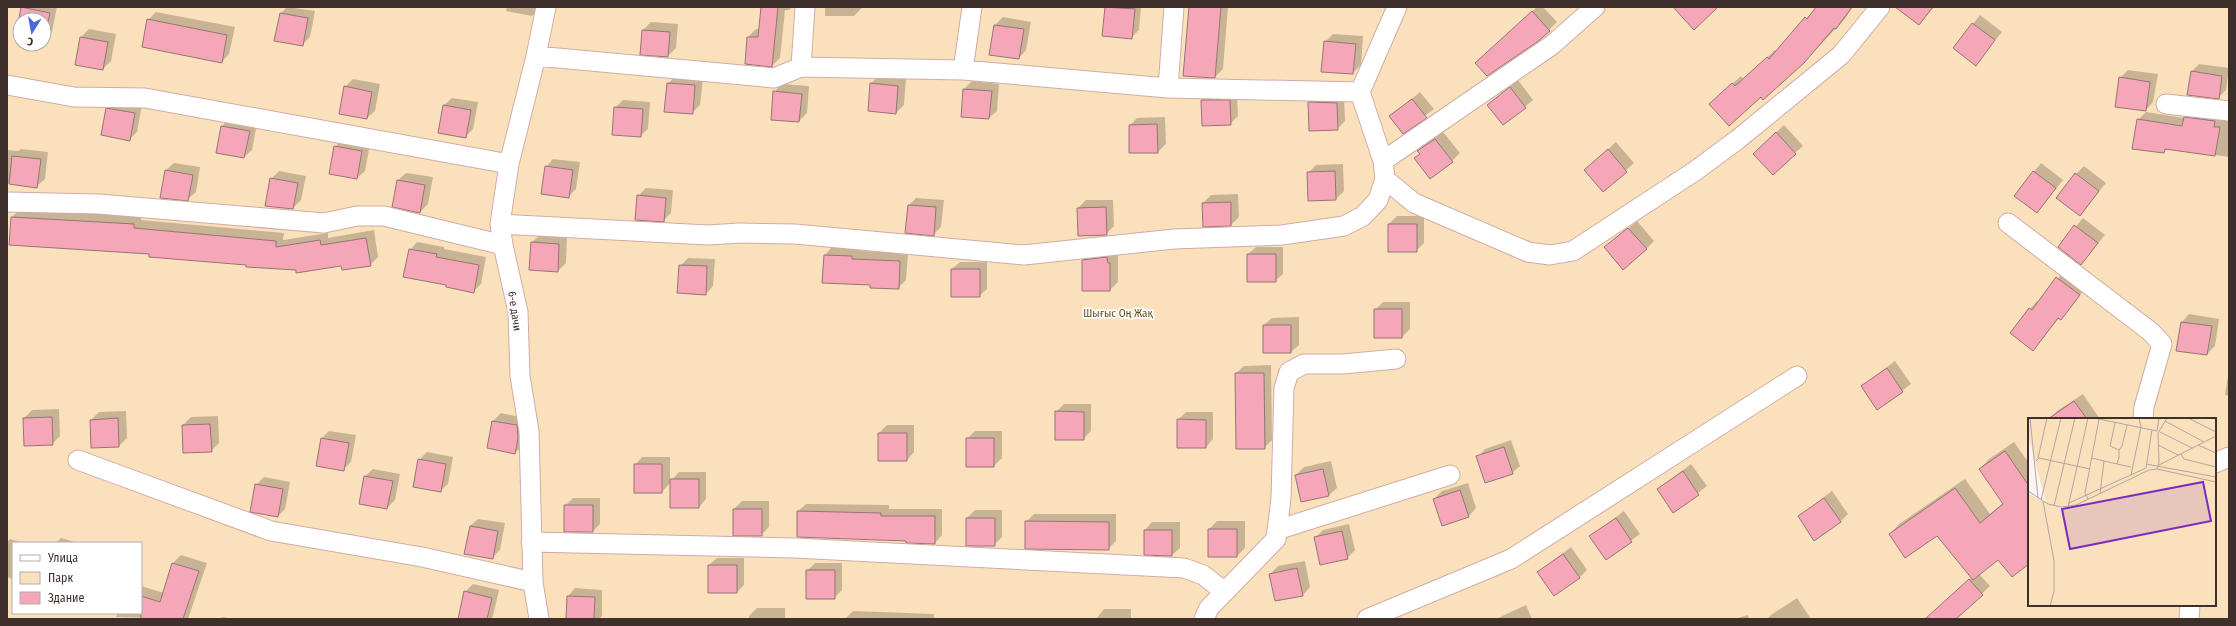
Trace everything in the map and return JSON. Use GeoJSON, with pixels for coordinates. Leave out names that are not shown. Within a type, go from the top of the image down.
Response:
{"type":"FeatureCollection","features":[{"type":"Feature","properties":{"kind":"lane","name":"6-е дачи"},"geometry":{"type":"LineString","coordinates":[[539,619],[533,582],[529,431],[520,376],[518,312],[502,245],[500,224],[509,164],[536,56],[546,7]]}},
{"type":"Feature","properties":{"kind":"lane"},"geometry":{"type":"LineString","coordinates":[[801,67],[805,7]]}},
{"type":"Feature","properties":{"kind":"lane"},"geometry":{"type":"LineString","coordinates":[[963,70],[972,7]]}},
{"type":"Feature","properties":{"kind":"lane"},"geometry":{"type":"LineString","coordinates":[[1168,88],[1174,7]]}},
{"type":"Feature","properties":{"kind":"lane"},"geometry":{"type":"LineString","coordinates":[[1397,7],[1360,92],[1384,170],[1414,203],[1528,252],[1550,255],[1573,250],[1695,171],[1737,140],[1841,55],[1880,7]]}},
{"type":"Feature","properties":{"kind":"lane"},"geometry":{"type":"LineString","coordinates":[[500,224],[708,235],[740,233],[795,234],[1024,255],[1174,239],[1282,235],[1344,226],[1363,216],[1378,200],[1384,170],[1552,45],[1595,7]]}},
{"type":"Feature","properties":{"kind":"lane"},"geometry":{"type":"LineString","coordinates":[[536,56],[774,78],[801,67],[963,70],[1168,88],[1360,92]]}},
{"type":"Feature","properties":{"kind":"lane"},"geometry":{"type":"LineString","coordinates":[[7,85],[74,97],[145,98],[509,164]]}},
{"type":"Feature","properties":{"kind":"lane"},"geometry":{"type":"LineString","coordinates":[[2166,104],[2229,111]]}},
{"type":"Feature","properties":{"kind":"lane"},"geometry":{"type":"LineString","coordinates":[[7,202],[99,204],[324,223],[357,216],[384,216],[502,245]]}},
{"type":"Feature","properties":{"kind":"lane"},"geometry":{"type":"LineString","coordinates":[[2008,223],[2151,332],[2162,344],[2144,407],[2143,418]]}},
{"type":"Feature","properties":{"kind":"lane"},"geometry":{"type":"LineString","coordinates":[[1204,619],[1209,608],[1276,539],[1281,498],[1284,388],[1289,372],[1304,364],[1342,364],[1396,359]]}},
{"type":"Feature","properties":{"kind":"lane"},"geometry":{"type":"LineString","coordinates":[[1367,619],[1511,559],[1797,376]]}},
{"type":"Feature","properties":{"kind":"lane"},"geometry":{"type":"LineString","coordinates":[[2216,464],[2229,457]]}},
{"type":"Feature","properties":{"kind":"lane"},"geometry":{"type":"LineString","coordinates":[[78,460],[271,531],[422,557],[533,582]]}},
{"type":"Feature","properties":{"kind":"lane"},"geometry":{"type":"LineString","coordinates":[[1277,530],[1450,475]]}},
{"type":"Feature","properties":{"kind":"lane"},"geometry":{"type":"LineString","coordinates":[[531,542],[795,548],[1184,568],[1203,575],[1225,592]]}},
{"type":"Feature","properties":{"kind":"lane"},"geometry":{"type":"LineString","coordinates":[[2189,619],[2190,606]]}},
{"type":"Feature","properties":{"kind":"green space","name":"Шығыс Оң Жақ"},"geometry":{"type":"Polygon","coordinates":[[[7,7],[2229,7],[2229,619],[7,619],[7,7]]]}},
{"type":"Feature","properties":{"kind":"building"},"geometry":{"type":"Polygon","coordinates":[[[21,7],[45,12],[20,12],[21,7]]]}},
{"type":"Feature","properties":{"kind":"building"},"geometry":{"type":"Polygon","coordinates":[[[761,7],[778,7],[772,67],[745,64],[747,37],[758,37],[761,7]]]}},
{"type":"Feature","properties":{"kind":"building"},"geometry":{"type":"Polygon","coordinates":[[[1105,7],[1135,9],[1132,39],[1102,36],[1105,7]]]}},
{"type":"Feature","properties":{"kind":"building"},"geometry":{"type":"Polygon","coordinates":[[[1189,7],[1221,7],[1215,78],[1183,76],[1189,7]]]}},
{"type":"Feature","properties":{"kind":"building"},"geometry":{"type":"Polygon","coordinates":[[[1673,7],[1718,7],[1694,30],[1673,7]]]}},
{"type":"Feature","properties":{"kind":"building"},"geometry":{"type":"Polygon","coordinates":[[[1816,7],[1852,7],[1836,29],[1834,28],[1804,63],[1763,100],[1761,97],[1729,126],[1709,104],[1732,83],[1735,86],[1767,57],[1769,59],[1805,17],[1807,19],[1816,7]]]}},
{"type":"Feature","properties":{"kind":"building"},"geometry":{"type":"Polygon","coordinates":[[[1895,7],[1933,7],[1919,25],[1895,7]]]}},
{"type":"Feature","properties":{"kind":"building"},"geometry":{"type":"Polygon","coordinates":[[[1532,11],[1550,31],[1537,42],[1487,76],[1475,63],[1532,11]]]}},
{"type":"Feature","properties":{"kind":"building"},"geometry":{"type":"Polygon","coordinates":[[[280,13],[308,18],[303,46],[274,41],[280,13]]]}},
{"type":"Feature","properties":{"kind":"building"},"geometry":{"type":"Polygon","coordinates":[[[147,19],[227,35],[222,63],[142,47],[147,19]]]}},
{"type":"Feature","properties":{"kind":"building"},"geometry":{"type":"Polygon","coordinates":[[[1972,23],[1995,40],[1976,66],[1953,48],[1972,23]]]}},
{"type":"Feature","properties":{"kind":"building"},"geometry":{"type":"Polygon","coordinates":[[[994,25],[1024,29],[1019,59],[989,55],[994,25]]]}},
{"type":"Feature","properties":{"kind":"building"},"geometry":{"type":"Polygon","coordinates":[[[642,30],[670,32],[668,57],[640,55],[642,30]]]}},
{"type":"Feature","properties":{"kind":"building"},"geometry":{"type":"Polygon","coordinates":[[[80,37],[108,42],[103,70],[75,65],[80,37]]]}},
{"type":"Feature","properties":{"kind":"building"},"geometry":{"type":"Polygon","coordinates":[[[1324,41],[1356,44],[1353,74],[1321,72],[1324,41]]]}},
{"type":"Feature","properties":{"kind":"building"},"geometry":{"type":"Polygon","coordinates":[[[2191,71],[2222,76],[2219,99],[2187,95],[2191,71]]]}},
{"type":"Feature","properties":{"kind":"building"},"geometry":{"type":"Polygon","coordinates":[[[2119,77],[2150,82],[2146,111],[2115,107],[2119,77]]]}},
{"type":"Feature","properties":{"kind":"building"},"geometry":{"type":"Polygon","coordinates":[[[667,83],[695,85],[693,114],[664,112],[667,83]]]}},
{"type":"Feature","properties":{"kind":"building"},"geometry":{"type":"Polygon","coordinates":[[[870,83],[898,86],[896,114],[868,111],[870,83]]]}},
{"type":"Feature","properties":{"kind":"building"},"geometry":{"type":"Polygon","coordinates":[[[344,86],[372,92],[367,119],[339,114],[344,86]]]}},
{"type":"Feature","properties":{"kind":"building"},"geometry":{"type":"Polygon","coordinates":[[[1510,87],[1526,108],[1503,125],[1487,105],[1510,87]]]}},
{"type":"Feature","properties":{"kind":"building"},"geometry":{"type":"Polygon","coordinates":[[[963,89],[992,91],[989,119],[961,117],[963,89]]]}},
{"type":"Feature","properties":{"kind":"building"},"geometry":{"type":"Polygon","coordinates":[[[773,91],[802,94],[799,122],[771,120],[773,91]]]}},
{"type":"Feature","properties":{"kind":"building"},"geometry":{"type":"Polygon","coordinates":[[[1412,99],[1427,118],[1403,134],[1389,116],[1412,99]]]}},
{"type":"Feature","properties":{"kind":"building"},"geometry":{"type":"Polygon","coordinates":[[[1201,100],[1230,100],[1231,125],[1202,126],[1201,100]]]}},
{"type":"Feature","properties":{"kind":"building"},"geometry":{"type":"Polygon","coordinates":[[[1308,102],[1337,103],[1338,130],[1309,131],[1308,102]]]}},
{"type":"Feature","properties":{"kind":"building"},"geometry":{"type":"Polygon","coordinates":[[[443,105],[471,110],[466,138],[438,133],[443,105]]]}},
{"type":"Feature","properties":{"kind":"building"},"geometry":{"type":"Polygon","coordinates":[[[614,107],[643,109],[641,137],[612,135],[614,107]]]}},
{"type":"Feature","properties":{"kind":"building"},"geometry":{"type":"Polygon","coordinates":[[[106,108],[135,113],[130,141],[101,135],[106,108]]]}},
{"type":"Feature","properties":{"kind":"building"},"geometry":{"type":"Polygon","coordinates":[[[2184,117],[2215,121],[2214,127],[2220,127],[2215,156],[2165,149],[2164,153],[2132,149],[2137,119],[2182,126],[2184,117]]]}},
{"type":"Feature","properties":{"kind":"building"},"geometry":{"type":"Polygon","coordinates":[[[1157,124],[1158,153],[1129,153],[1129,125],[1157,124]]]}},
{"type":"Feature","properties":{"kind":"building"},"geometry":{"type":"Polygon","coordinates":[[[221,126],[250,131],[244,158],[216,153],[221,126]]]}},
{"type":"Feature","properties":{"kind":"building"},"geometry":{"type":"Polygon","coordinates":[[[1776,132],[1796,154],[1773,175],[1753,154],[1776,132]]]}},
{"type":"Feature","properties":{"kind":"building"},"geometry":{"type":"Polygon","coordinates":[[[1435,139],[1453,162],[1430,179],[1414,158],[1420,154],[1417,151],[1435,139]]]}},
{"type":"Feature","properties":{"kind":"building"},"geometry":{"type":"Polygon","coordinates":[[[334,146],[362,151],[357,179],[329,174],[334,146]]]}},
{"type":"Feature","properties":{"kind":"building"},"geometry":{"type":"Polygon","coordinates":[[[1608,149],[1627,172],[1603,192],[1584,170],[1608,149]]]}},
{"type":"Feature","properties":{"kind":"building"},"geometry":{"type":"Polygon","coordinates":[[[12,156],[41,159],[37,188],[9,184],[12,156]]]}},
{"type":"Feature","properties":{"kind":"building"},"geometry":{"type":"Polygon","coordinates":[[[545,166],[573,170],[569,198],[541,194],[545,166]]]}},
{"type":"Feature","properties":{"kind":"building"},"geometry":{"type":"Polygon","coordinates":[[[165,170],[193,175],[188,201],[160,198],[165,170]]]}},
{"type":"Feature","properties":{"kind":"building"},"geometry":{"type":"Polygon","coordinates":[[[1335,171],[1336,200],[1308,201],[1307,172],[1335,171]]]}},
{"type":"Feature","properties":{"kind":"building"},"geometry":{"type":"Polygon","coordinates":[[[2033,171],[2056,188],[2037,213],[2014,196],[2033,171]]]}},
{"type":"Feature","properties":{"kind":"building"},"geometry":{"type":"Polygon","coordinates":[[[2075,173],[2099,191],[2080,216],[2056,198],[2075,173]]]}},
{"type":"Feature","properties":{"kind":"building"},"geometry":{"type":"Polygon","coordinates":[[[270,178],[298,183],[293,209],[265,206],[270,178]]]}},
{"type":"Feature","properties":{"kind":"building"},"geometry":{"type":"Polygon","coordinates":[[[397,180],[425,185],[420,213],[392,207],[397,180]]]}},
{"type":"Feature","properties":{"kind":"building"},"geometry":{"type":"Polygon","coordinates":[[[637,195],[666,198],[664,222],[635,220],[637,195]]]}},
{"type":"Feature","properties":{"kind":"building"},"geometry":{"type":"Polygon","coordinates":[[[1231,202],[1231,226],[1203,227],[1202,203],[1231,202]]]}},
{"type":"Feature","properties":{"kind":"building"},"geometry":{"type":"Polygon","coordinates":[[[908,205],[936,207],[934,236],[905,233],[908,205]]]}},
{"type":"Feature","properties":{"kind":"building"},"geometry":{"type":"Polygon","coordinates":[[[1106,207],[1107,235],[1078,236],[1077,208],[1106,207]]]}},
{"type":"Feature","properties":{"kind":"building"},"geometry":{"type":"Polygon","coordinates":[[[11,217],[134,224],[134,228],[276,241],[276,247],[320,240],[321,245],[366,238],[371,266],[342,270],[341,266],[296,273],[296,270],[246,267],[246,265],[149,257],[149,254],[9,245],[11,217]]]}},
{"type":"Feature","properties":{"kind":"building"},"geometry":{"type":"Polygon","coordinates":[[[1388,224],[1417,224],[1417,252],[1388,252],[1388,224]]]}},
{"type":"Feature","properties":{"kind":"building"},"geometry":{"type":"Polygon","coordinates":[[[2074,225],[2098,243],[2081,265],[2058,247],[2074,225]]]}},
{"type":"Feature","properties":{"kind":"building"},"geometry":{"type":"Polygon","coordinates":[[[1628,228],[1647,249],[1623,270],[1604,247],[1628,228]]]}},
{"type":"Feature","properties":{"kind":"building"},"geometry":{"type":"Polygon","coordinates":[[[531,242],[559,244],[558,272],[529,270],[531,242]]]}},
{"type":"Feature","properties":{"kind":"building"},"geometry":{"type":"Polygon","coordinates":[[[409,249],[437,254],[436,257],[479,265],[474,293],[446,287],[446,285],[403,277],[409,249]]]}},
{"type":"Feature","properties":{"kind":"building"},"geometry":{"type":"Polygon","coordinates":[[[1247,254],[1276,254],[1276,282],[1247,282],[1247,254]]]}},
{"type":"Feature","properties":{"kind":"building"},"geometry":{"type":"Polygon","coordinates":[[[824,255],[852,256],[852,259],[900,261],[899,289],[870,288],[870,285],[822,283],[824,255]]]}},
{"type":"Feature","properties":{"kind":"building"},"geometry":{"type":"Polygon","coordinates":[[[1107,257],[1108,263],[1110,263],[1110,291],[1082,291],[1082,260],[1107,257]]]}},
{"type":"Feature","properties":{"kind":"building"},"geometry":{"type":"Polygon","coordinates":[[[679,265],[707,266],[706,295],[677,293],[679,265]]]}},
{"type":"Feature","properties":{"kind":"building"},"geometry":{"type":"Polygon","coordinates":[[[951,269],[980,269],[980,297],[951,297],[951,269]]]}},
{"type":"Feature","properties":{"kind":"building"},"geometry":{"type":"Polygon","coordinates":[[[2056,277],[2080,295],[2061,320],[2058,318],[2033,351],[2010,333],[2029,308],[2032,310],[2056,277]]]}},
{"type":"Feature","properties":{"kind":"building"},"geometry":{"type":"Polygon","coordinates":[[[1374,309],[1402,309],[1402,338],[1374,338],[1374,309]]]}},
{"type":"Feature","properties":{"kind":"building"},"geometry":{"type":"Polygon","coordinates":[[[2181,322],[2212,326],[2207,355],[2176,351],[2181,322]]]}},
{"type":"Feature","properties":{"kind":"building"},"geometry":{"type":"Polygon","coordinates":[[[1263,325],[1291,325],[1291,353],[1263,353],[1263,325]]]}},
{"type":"Feature","properties":{"kind":"building"},"geometry":{"type":"Polygon","coordinates":[[[1887,368],[1903,392],[1877,410],[1861,386],[1887,368]]]}},
{"type":"Feature","properties":{"kind":"building"},"geometry":{"type":"Polygon","coordinates":[[[1235,373],[1264,373],[1265,449],[1236,449],[1235,373]]]}},
{"type":"Feature","properties":{"kind":"building"},"geometry":{"type":"Polygon","coordinates":[[[2074,401],[2086,418],[2049,418],[2074,401]]]}},
{"type":"Feature","properties":{"kind":"building"},"geometry":{"type":"Polygon","coordinates":[[[1055,411],[1084,412],[1084,440],[1055,440],[1055,411]]]}},
{"type":"Feature","properties":{"kind":"building"},"geometry":{"type":"Polygon","coordinates":[[[52,417],[53,445],[24,446],[23,418],[52,417]]]}},
{"type":"Feature","properties":{"kind":"building"},"geometry":{"type":"Polygon","coordinates":[[[118,418],[119,447],[91,448],[90,420],[118,418]]]}},
{"type":"Feature","properties":{"kind":"building"},"geometry":{"type":"Polygon","coordinates":[[[1177,419],[1206,420],[1206,448],[1177,448],[1177,419]]]}},
{"type":"Feature","properties":{"kind":"building"},"geometry":{"type":"Polygon","coordinates":[[[492,421],[517,425],[518,438],[515,454],[487,448],[492,421]]]}},
{"type":"Feature","properties":{"kind":"building"},"geometry":{"type":"Polygon","coordinates":[[[210,424],[212,452],[183,453],[182,425],[210,424]]]}},
{"type":"Feature","properties":{"kind":"building"},"geometry":{"type":"Polygon","coordinates":[[[878,433],[907,433],[907,461],[878,461],[878,433]]]}},
{"type":"Feature","properties":{"kind":"building"},"geometry":{"type":"Polygon","coordinates":[[[321,438],[349,443],[344,471],[316,466],[321,438]]]}},
{"type":"Feature","properties":{"kind":"building"},"geometry":{"type":"Polygon","coordinates":[[[966,438],[994,438],[994,467],[966,467],[966,438]]]}},
{"type":"Feature","properties":{"kind":"building"},"geometry":{"type":"Polygon","coordinates":[[[1504,447],[1513,474],[1485,483],[1476,456],[1504,447]]]}},
{"type":"Feature","properties":{"kind":"building"},"geometry":{"type":"Polygon","coordinates":[[[2005,451],[2028,485],[2028,565],[2012,577],[1998,560],[1973,580],[1937,536],[1905,558],[1889,534],[1955,488],[1980,523],[2003,504],[1979,469],[2005,451]]]}},
{"type":"Feature","properties":{"kind":"building"},"geometry":{"type":"Polygon","coordinates":[[[418,459],[446,464],[441,492],[413,487],[418,459]]]}},
{"type":"Feature","properties":{"kind":"building"},"geometry":{"type":"Polygon","coordinates":[[[634,464],[662,464],[662,493],[634,493],[634,464]]]}},
{"type":"Feature","properties":{"kind":"building"},"geometry":{"type":"Polygon","coordinates":[[[1323,469],[1329,496],[1301,502],[1295,475],[1323,469]]]}},
{"type":"Feature","properties":{"kind":"building"},"geometry":{"type":"Polygon","coordinates":[[[1683,471],[1699,495],[1673,513],[1657,489],[1683,471]]]}},
{"type":"Feature","properties":{"kind":"building"},"geometry":{"type":"Polygon","coordinates":[[[364,476],[393,481],[387,509],[359,504],[364,476]]]}},
{"type":"Feature","properties":{"kind":"building"},"geometry":{"type":"Polygon","coordinates":[[[670,479],[699,479],[699,508],[670,508],[670,479]]]}},
{"type":"Feature","properties":{"kind":"building"},"geometry":{"type":"Polygon","coordinates":[[[255,484],[283,489],[278,517],[250,512],[255,484]]]}},
{"type":"Feature","properties":{"kind":"building"},"geometry":{"type":"Polygon","coordinates":[[[1460,490],[1469,517],[1442,526],[1433,499],[1460,490]]]}},
{"type":"Feature","properties":{"kind":"building"},"geometry":{"type":"Polygon","coordinates":[[[1824,498],[1841,522],[1814,541],[1798,516],[1824,498]]]}},
{"type":"Feature","properties":{"kind":"building"},"geometry":{"type":"Polygon","coordinates":[[[564,505],[593,505],[593,532],[564,532],[564,505]]]}},
{"type":"Feature","properties":{"kind":"building"},"geometry":{"type":"Polygon","coordinates":[[[733,509],[762,509],[762,536],[733,536],[733,509]]]}},
{"type":"Feature","properties":{"kind":"building"},"geometry":{"type":"Polygon","coordinates":[[[797,511],[881,513],[881,516],[935,516],[935,544],[906,543],[906,541],[797,537],[797,511]]]}},
{"type":"Feature","properties":{"kind":"building"},"geometry":{"type":"Polygon","coordinates":[[[966,518],[995,518],[995,546],[966,546],[966,518]]]}},
{"type":"Feature","properties":{"kind":"building"},"geometry":{"type":"Polygon","coordinates":[[[1616,518],[1632,542],[1606,560],[1589,536],[1616,518]]]}},
{"type":"Feature","properties":{"kind":"building"},"geometry":{"type":"Polygon","coordinates":[[[1025,521],[1109,522],[1109,550],[1025,549],[1025,521]]]}},
{"type":"Feature","properties":{"kind":"building"},"geometry":{"type":"Polygon","coordinates":[[[470,526],[498,531],[493,559],[464,554],[470,526]]]}},
{"type":"Feature","properties":{"kind":"building"},"geometry":{"type":"Polygon","coordinates":[[[1208,529],[1237,529],[1237,557],[1208,557],[1208,529]]]}},
{"type":"Feature","properties":{"kind":"building"},"geometry":{"type":"Polygon","coordinates":[[[1144,530],[1172,530],[1172,556],[1144,555],[1144,530]]]}},
{"type":"Feature","properties":{"kind":"building"},"geometry":{"type":"Polygon","coordinates":[[[1342,531],[1348,559],[1320,565],[1314,537],[1342,531]]]}},
{"type":"Feature","properties":{"kind":"building"},"geometry":{"type":"Polygon","coordinates":[[[1563,554],[1580,578],[1554,596],[1537,572],[1563,554]]]}},
{"type":"Feature","properties":{"kind":"building"},"geometry":{"type":"Polygon","coordinates":[[[172,563],[199,571],[183,619],[141,619],[142,596],[160,602],[172,563]]]}},
{"type":"Feature","properties":{"kind":"building"},"geometry":{"type":"Polygon","coordinates":[[[708,565],[737,565],[737,593],[708,593],[708,565]]]}},
{"type":"Feature","properties":{"kind":"building"},"geometry":{"type":"Polygon","coordinates":[[[1297,568],[1303,596],[1275,601],[1269,574],[1297,568]]]}},
{"type":"Feature","properties":{"kind":"building"},"geometry":{"type":"Polygon","coordinates":[[[806,570],[835,570],[835,599],[806,599],[806,570]]]}},
{"type":"Feature","properties":{"kind":"building"},"geometry":{"type":"Polygon","coordinates":[[[1969,579],[1983,595],[1956,619],[1925,619],[1969,579]]]}},
{"type":"Feature","properties":{"kind":"building"},"geometry":{"type":"Polygon","coordinates":[[[464,591],[492,598],[487,619],[458,619],[464,591]]]}},
{"type":"Feature","properties":{"kind":"building"},"geometry":{"type":"Polygon","coordinates":[[[567,596],[595,597],[594,619],[566,619],[567,596]]]}}]}
